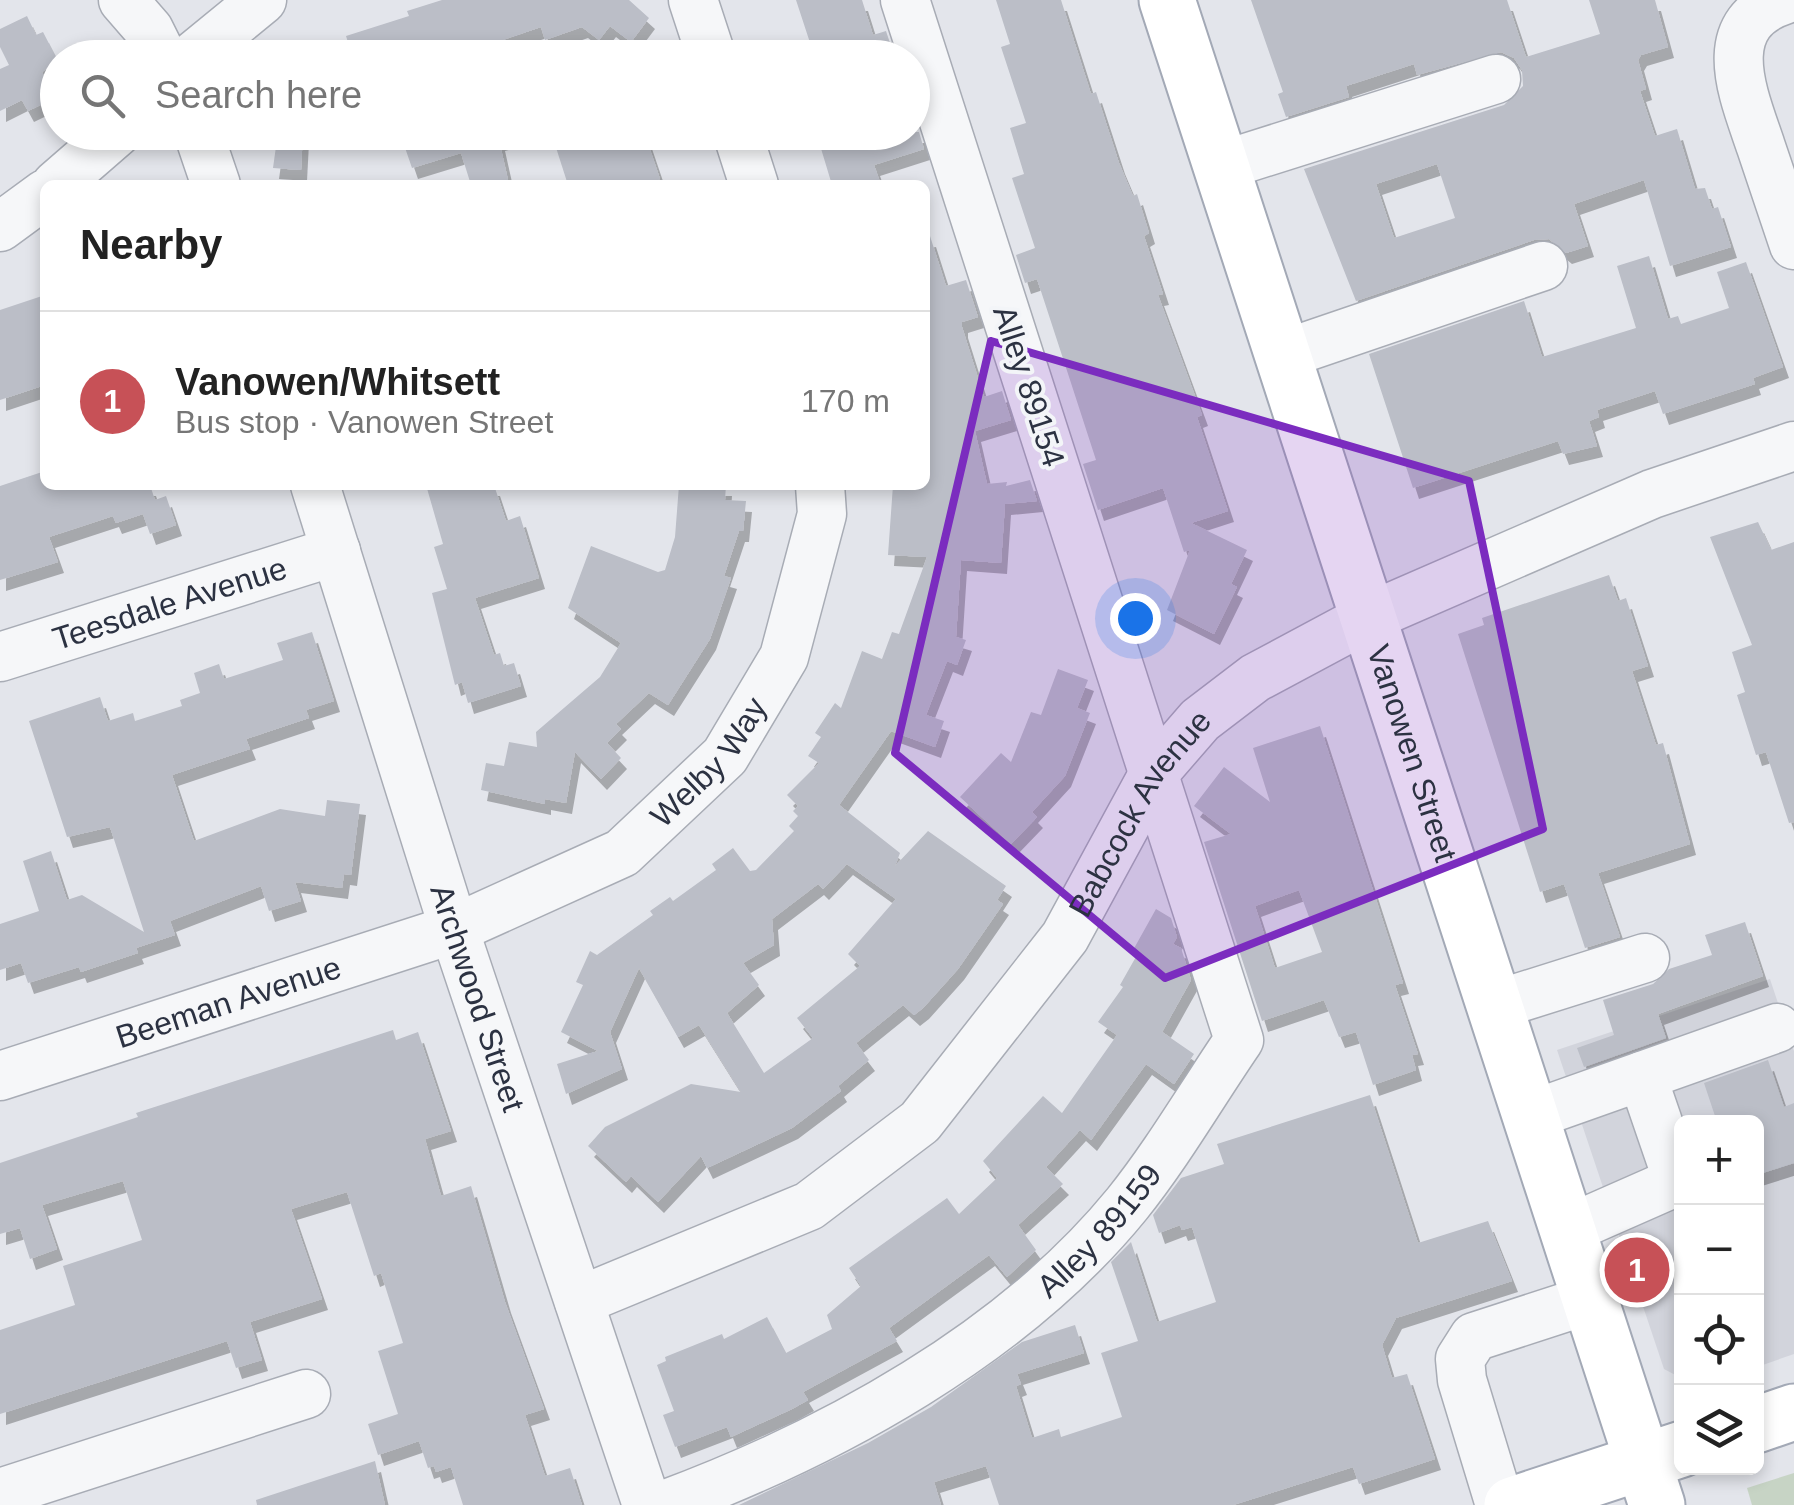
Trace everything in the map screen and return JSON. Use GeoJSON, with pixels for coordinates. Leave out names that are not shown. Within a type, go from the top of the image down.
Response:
{"type":"FeatureCollection","features":[{"type":"Feature","properties":{"kind":"main road","name":"Vanowen Street"},"geometry":{"type":"LineString","coordinates":[[1167,0],[1591,1299],[1661,1472]]}},
{"type":"Feature","properties":{"kind":"main road"},"geometry":{"type":"LineString","coordinates":[[1764,1421],[1794,1412]]}},
{"type":"Feature","properties":{"kind":"main road"},"geometry":{"type":"LineString","coordinates":[[1512,1505],[1661,1472]]}},
{"type":"Feature","properties":{"kind":"street"},"geometry":{"type":"LineString","coordinates":[[123,0],[154,40]]}},
{"type":"Feature","properties":{"kind":"street"},"geometry":{"type":"LineString","coordinates":[[214,40],[262,0]]}},
{"type":"Feature","properties":{"kind":"street"},"geometry":{"type":"LineString","coordinates":[[694,0],[706,40]]}},
{"type":"Feature","properties":{"kind":"street","name":"Alley 89154"},"geometry":{"type":"LineString","coordinates":[[905,0],[918,40]]}},
{"type":"Feature","properties":{"kind":"street"},"geometry":{"type":"LineString","coordinates":[[1784,0],[1752,17],[1742,32],[1737,74],[1794,245]]}},
{"type":"Feature","properties":{"kind":"street","name":"Alley 89154"},"geometry":{"type":"LineString","coordinates":[[930,78],[1154,773]]}},
{"type":"Feature","properties":{"kind":"street"},"geometry":{"type":"LineString","coordinates":[[1221,166],[1496,79]]}},
{"type":"Feature","properties":{"kind":"street"},"geometry":{"type":"LineString","coordinates":[[62,180],[96,150]]}},
{"type":"Feature","properties":{"kind":"street"},"geometry":{"type":"LineString","coordinates":[[204,150],[214,180]]}},
{"type":"Feature","properties":{"kind":"street"},"geometry":{"type":"LineString","coordinates":[[743,150],[752,180]]}},
{"type":"Feature","properties":{"kind":"street"},"geometry":{"type":"LineString","coordinates":[[0,227],[40,198]]}},
{"type":"Feature","properties":{"kind":"street"},"geometry":{"type":"LineString","coordinates":[[1282,355],[1543,266]]}},
{"type":"Feature","properties":{"kind":"street","name":"Babcock Avenue"},"geometry":{"type":"LineString","coordinates":[[579,1300],[808,1206],[920,1122],[1065,936],[1154,773],[1200,720],[1255,678],[1368,616],[1652,494],[1794,446]]}},
{"type":"Feature","properties":{"kind":"street","name":"Archwood Street"},"geometry":{"type":"LineString","coordinates":[[317,490],[454,929],[646,1505]]}},
{"type":"Feature","properties":{"kind":"street","name":"Welby Way"},"geometry":{"type":"LineString","coordinates":[[454,929],[622,853],[725,756],[784,657],[822,514],[820,490]]}},
{"type":"Feature","properties":{"kind":"street","name":"Teesdale Avenue"},"geometry":{"type":"LineString","coordinates":[[0,658],[336,551]]}},
{"type":"Feature","properties":{"kind":"street","name":"Alley 89159"},"geometry":{"type":"LineString","coordinates":[[664,1505],[845,1428],[982,1339],[1095,1241],[1129,1202],[1239,1040],[1154,773]]}},
{"type":"Feature","properties":{"kind":"street","name":"Beeman Avenue"},"geometry":{"type":"LineString","coordinates":[[0,1076],[454,929]]}},
{"type":"Feature","properties":{"kind":"street"},"geometry":{"type":"LineString","coordinates":[[1496,1005],[1645,958]]}},
{"type":"Feature","properties":{"kind":"street"},"geometry":{"type":"LineString","coordinates":[[1532,1115],[1776,1028]]}},
{"type":"Feature","properties":{"kind":"street"},"geometry":{"type":"LineString","coordinates":[[1569,1229],[1678,1180],[1642,1076]]}},
{"type":"Feature","properties":{"kind":"street"},"geometry":{"type":"LineString","coordinates":[[1500,1505],[1462,1380],[1460,1359],[1474,1336],[1591,1299]]}},
{"type":"Feature","properties":{"kind":"street"},"geometry":{"type":"LineString","coordinates":[[0,1493],[306,1394]]}},
{"type":"Feature","properties":{"kind":"highlighted area"},"geometry":{"type":"Polygon","coordinates":[[[991,341],[1469,481],[1543,829],[1165,978],[895,753],[991,341]]]}},
{"type":"Feature","properties":{"kind":"shaded area"},"geometry":{"type":"Polygon","coordinates":[[[1770,979],[1794,1051],[1794,1354],[1764,1365],[1764,1115],[1674,1115],[1674,1374],[1664,1369],[1557,1050],[1770,979]]]}},
{"type":"Feature","properties":{"kind":"green space"},"geometry":{"type":"Polygon","coordinates":[[[1794,1473],[1794,1505],[1752,1505],[1747,1488],[1794,1473]]]}},
{"type":"Feature","properties":{"kind":"building"},"geometry":{"type":"Polygon","coordinates":[[[442,0],[629,0],[649,18],[632,40],[610,26],[599,40],[582,27],[545,40],[541,27],[503,40],[347,40],[346,36],[409,16],[407,11],[442,0]]]}},
{"type":"Feature","properties":{"kind":"building"},"geometry":{"type":"Polygon","coordinates":[[[796,0],[862,0],[873,35],[886,31],[889,40],[809,40],[796,0]]]}},
{"type":"Feature","properties":{"kind":"building"},"geometry":{"type":"Polygon","coordinates":[[[996,0],[1061,0],[1091,94],[1096,92],[1119,163],[1133,196],[1137,194],[1149,233],[1144,236],[1163,294],[1158,295],[1202,415],[1197,417],[1228,511],[1191,523],[1247,550],[1231,584],[1237,587],[1214,634],[1167,610],[1190,550],[1184,552],[1163,488],[1098,510],[1083,464],[1096,460],[1037,279],[1025,283],[1016,255],[1035,248],[1012,178],[1024,174],[1010,128],[1026,123],[1001,47],[1010,44],[996,0]]]}},
{"type":"Feature","properties":{"kind":"building"},"geometry":{"type":"Polygon","coordinates":[[[1251,0],[1507,0],[1526,57],[1600,34],[1589,0],[1655,0],[1668,47],[1641,55],[1638,60],[1646,89],[1640,91],[1655,136],[1677,129],[1695,189],[1705,188],[1712,209],[1718,207],[1731,247],[1670,266],[1644,180],[1574,204],[1588,246],[1566,253],[1549,239],[1534,240],[1356,301],[1304,169],[1504,105],[1523,86],[1522,70],[1514,58],[1501,52],[1417,75],[1414,64],[1346,86],[1349,97],[1286,117],[1278,94],[1283,92],[1251,0]],[[1437,164],[1376,184],[1394,238],[1455,218],[1437,164]]]}},
{"type":"Feature","properties":{"kind":"building"},"geometry":{"type":"Polygon","coordinates":[[[27,16],[36,35],[43,32],[47,40],[40,40],[40,105],[28,111],[22,100],[0,111],[0,69],[9,65],[0,47],[0,29],[27,16]]]}},
{"type":"Feature","properties":{"kind":"building"},"geometry":{"type":"Polygon","coordinates":[[[276,150],[302,150],[301,170],[273,168],[276,150]]]}},
{"type":"Feature","properties":{"kind":"building"},"geometry":{"type":"Polygon","coordinates":[[[406,150],[501,150],[508,180],[469,180],[461,153],[412,168],[406,150]]]}},
{"type":"Feature","properties":{"kind":"building"},"geometry":{"type":"Polygon","coordinates":[[[557,150],[650,150],[660,179],[657,180],[566,180],[557,150]]]}},
{"type":"Feature","properties":{"kind":"building"},"geometry":{"type":"Polygon","coordinates":[[[821,150],[921,150],[874,165],[879,180],[830,180],[821,150]]]}},
{"type":"Feature","properties":{"kind":"building"},"geometry":{"type":"Polygon","coordinates":[[[930,236],[946,286],[966,280],[978,317],[962,322],[962,327],[984,397],[1002,391],[1011,420],[975,431],[987,484],[1007,482],[1006,486],[1030,480],[1037,501],[1005,504],[1001,563],[961,560],[956,637],[966,640],[957,665],[947,661],[926,715],[944,721],[935,747],[891,731],[839,805],[900,853],[895,866],[928,831],[1006,886],[997,900],[1003,904],[958,969],[923,1008],[914,1015],[903,1005],[856,1043],[869,1060],[838,1086],[841,1091],[792,1128],[707,1168],[701,1156],[658,1202],[631,1176],[626,1182],[588,1146],[605,1127],[691,1084],[741,1092],[699,1025],[678,1037],[639,968],[610,1032],[622,1069],[566,1094],[557,1064],[598,1051],[561,1032],[583,985],[576,982],[590,951],[597,955],[653,915],[650,911],[670,897],[673,901],[716,870],[712,864],[733,848],[750,871],[756,870],[794,831],[789,826],[798,816],[793,811],[798,806],[787,795],[819,763],[808,756],[821,737],[815,733],[835,703],[841,708],[862,651],[882,659],[892,632],[899,634],[927,557],[888,555],[893,490],[930,490],[930,236]],[[847,864],[823,889],[818,884],[772,919],[774,945],[743,963],[759,985],[727,1013],[764,1073],[813,1038],[797,1018],[860,966],[848,954],[896,899],[847,864]]]}},
{"type":"Feature","properties":{"kind":"building"},"geometry":{"type":"Polygon","coordinates":[[[1649,256],[1668,319],[1678,316],[1681,324],[1729,308],[1717,272],[1746,262],[1783,367],[1753,378],[1755,384],[1663,414],[1655,391],[1597,410],[1599,417],[1589,421],[1597,446],[1563,454],[1558,441],[1413,488],[1369,354],[1524,301],[1542,357],[1636,328],[1617,266],[1649,256]]]}},
{"type":"Feature","properties":{"kind":"building"},"geometry":{"type":"Polygon","coordinates":[[[40,297],[40,387],[0,400],[0,310],[40,297]]]}},
{"type":"Feature","properties":{"kind":"building"},"geometry":{"type":"Polygon","coordinates":[[[40,473],[40,490],[152,490],[155,500],[166,496],[176,525],[150,534],[143,514],[116,523],[113,516],[49,537],[58,562],[0,580],[0,486],[40,473]]]}},
{"type":"Feature","properties":{"kind":"building"},"geometry":{"type":"Polygon","coordinates":[[[427,490],[496,490],[506,521],[520,516],[539,578],[475,598],[494,655],[500,653],[504,666],[514,663],[521,686],[468,703],[462,682],[455,685],[432,593],[447,589],[434,547],[443,544],[427,490]]]}},
{"type":"Feature","properties":{"kind":"building"},"geometry":{"type":"Polygon","coordinates":[[[679,490],[726,490],[725,500],[746,501],[743,531],[739,531],[724,576],[731,578],[710,639],[668,705],[649,693],[616,724],[621,729],[607,743],[621,758],[601,779],[575,752],[566,803],[545,799],[545,804],[481,790],[486,763],[504,766],[509,742],[537,747],[536,732],[600,677],[621,643],[568,608],[591,546],[658,572],[665,570],[675,537],[679,490]]]}},
{"type":"Feature","properties":{"kind":"building"},"geometry":{"type":"Polygon","coordinates":[[[1758,522],[1771,550],[1794,542],[1794,822],[1789,823],[1766,752],[1756,755],[1737,695],[1745,692],[1732,652],[1752,645],[1710,537],[1758,522]]]}},
{"type":"Feature","properties":{"kind":"building"},"geometry":{"type":"Polygon","coordinates":[[[1609,575],[1618,601],[1626,598],[1648,666],[1632,671],[1656,745],[1663,743],[1690,844],[1598,873],[1620,937],[1585,948],[1564,884],[1540,892],[1458,634],[1484,625],[1482,618],[1609,575]]]}},
{"type":"Feature","properties":{"kind":"building"},"geometry":{"type":"Polygon","coordinates":[[[312,632],[334,701],[306,710],[309,718],[246,739],[250,749],[172,775],[194,841],[280,809],[325,816],[327,800],[360,804],[351,875],[344,874],[342,888],[295,882],[301,901],[269,911],[261,886],[170,921],[175,935],[136,948],[138,953],[81,972],[79,967],[28,983],[21,963],[0,970],[0,924],[39,911],[23,861],[51,851],[67,900],[82,895],[144,932],[110,827],[67,837],[29,721],[100,697],[108,721],[133,713],[135,721],[182,706],[180,700],[200,693],[194,673],[219,664],[224,679],[283,660],[277,643],[312,632]]]}},
{"type":"Feature","properties":{"kind":"building"},"geometry":{"type":"Polygon","coordinates":[[[1058,669],[1088,680],[1077,708],[1090,713],[1065,776],[1032,812],[1037,817],[1011,844],[960,797],[1001,753],[1011,762],[1031,712],[1041,715],[1058,669]]]}},
{"type":"Feature","properties":{"kind":"building"},"geometry":{"type":"Polygon","coordinates":[[[1320,726],[1403,983],[1395,985],[1418,1054],[1412,1055],[1416,1070],[1373,1085],[1356,1032],[1339,1037],[1324,1000],[1262,1021],[1204,842],[1231,834],[1194,806],[1224,767],[1270,802],[1253,748],[1320,726]],[[1299,890],[1255,906],[1275,968],[1322,952],[1299,890]]]}},
{"type":"Feature","properties":{"kind":"building"},"geometry":{"type":"Polygon","coordinates":[[[1156,909],[1171,918],[1177,937],[1173,944],[1181,948],[1191,980],[1162,1032],[1194,1054],[1174,1084],[1146,1064],[1091,1140],[1080,1130],[1046,1167],[1063,1184],[1018,1225],[1036,1250],[1007,1277],[989,1255],[889,1328],[897,1341],[803,1392],[808,1400],[792,1409],[731,1437],[727,1427],[675,1447],[663,1415],[674,1411],[657,1365],[666,1361],[665,1357],[722,1334],[724,1339],[767,1317],[786,1353],[832,1329],[827,1315],[861,1286],[849,1268],[947,1198],[959,1214],[997,1178],[983,1161],[1043,1096],[1062,1113],[1117,1035],[1098,1022],[1123,987],[1120,985],[1137,955],[1132,952],[1156,909]]]}},
{"type":"Feature","properties":{"kind":"building"},"geometry":{"type":"Polygon","coordinates":[[[1745,922],[1763,976],[1658,1014],[1666,1038],[1584,1067],[1577,1048],[1614,1035],[1603,1000],[1653,984],[1669,969],[1712,955],[1705,935],[1745,922]]]}},
{"type":"Feature","properties":{"kind":"building"},"geometry":{"type":"Polygon","coordinates":[[[393,1030],[396,1040],[418,1032],[451,1131],[425,1139],[441,1196],[471,1186],[505,1302],[544,1409],[525,1415],[545,1476],[570,1468],[582,1505],[463,1505],[451,1467],[436,1472],[434,1466],[428,1468],[419,1441],[378,1455],[368,1424],[398,1414],[378,1351],[403,1343],[381,1273],[374,1276],[347,1192],[291,1209],[322,1299],[250,1322],[262,1360],[236,1368],[227,1341],[0,1414],[0,1330],[75,1305],[63,1266],[142,1240],[123,1181],[42,1205],[57,1249],[30,1259],[20,1228],[0,1234],[0,1163],[138,1117],[136,1113],[393,1030]]]}},
{"type":"Feature","properties":{"kind":"building"},"geometry":{"type":"Polygon","coordinates":[[[1768,1060],[1784,1107],[1794,1103],[1794,1163],[1764,1172],[1764,1115],[1715,1115],[1704,1083],[1768,1060]]]}},
{"type":"Feature","properties":{"kind":"building"},"geometry":{"type":"Polygon","coordinates":[[[1370,1095],[1418,1243],[1488,1221],[1512,1281],[1396,1318],[1382,1345],[1392,1378],[1407,1374],[1435,1459],[1359,1484],[1353,1467],[1233,1505],[999,1505],[986,1466],[934,1482],[941,1505],[739,1505],[868,1443],[931,1407],[1022,1342],[1075,1325],[1084,1353],[1017,1374],[1021,1384],[1016,1386],[1032,1438],[1059,1429],[1061,1437],[1122,1417],[1101,1353],[1138,1341],[1111,1262],[1131,1242],[1157,1322],[1216,1302],[1192,1227],[1182,1230],[1180,1225],[1159,1233],[1153,1215],[1181,1178],[1224,1164],[1217,1144],[1370,1095]]]}},
{"type":"Feature","properties":{"kind":"building"},"geometry":{"type":"Polygon","coordinates":[[[375,1461],[385,1505],[257,1505],[256,1500],[375,1461]]]}},
{"type":"Feature","properties":{"kind":"place","name":"Vanowen/Whitsett"},"geometry":{"type":"Point","coordinates":[1637,1270]}}]}
